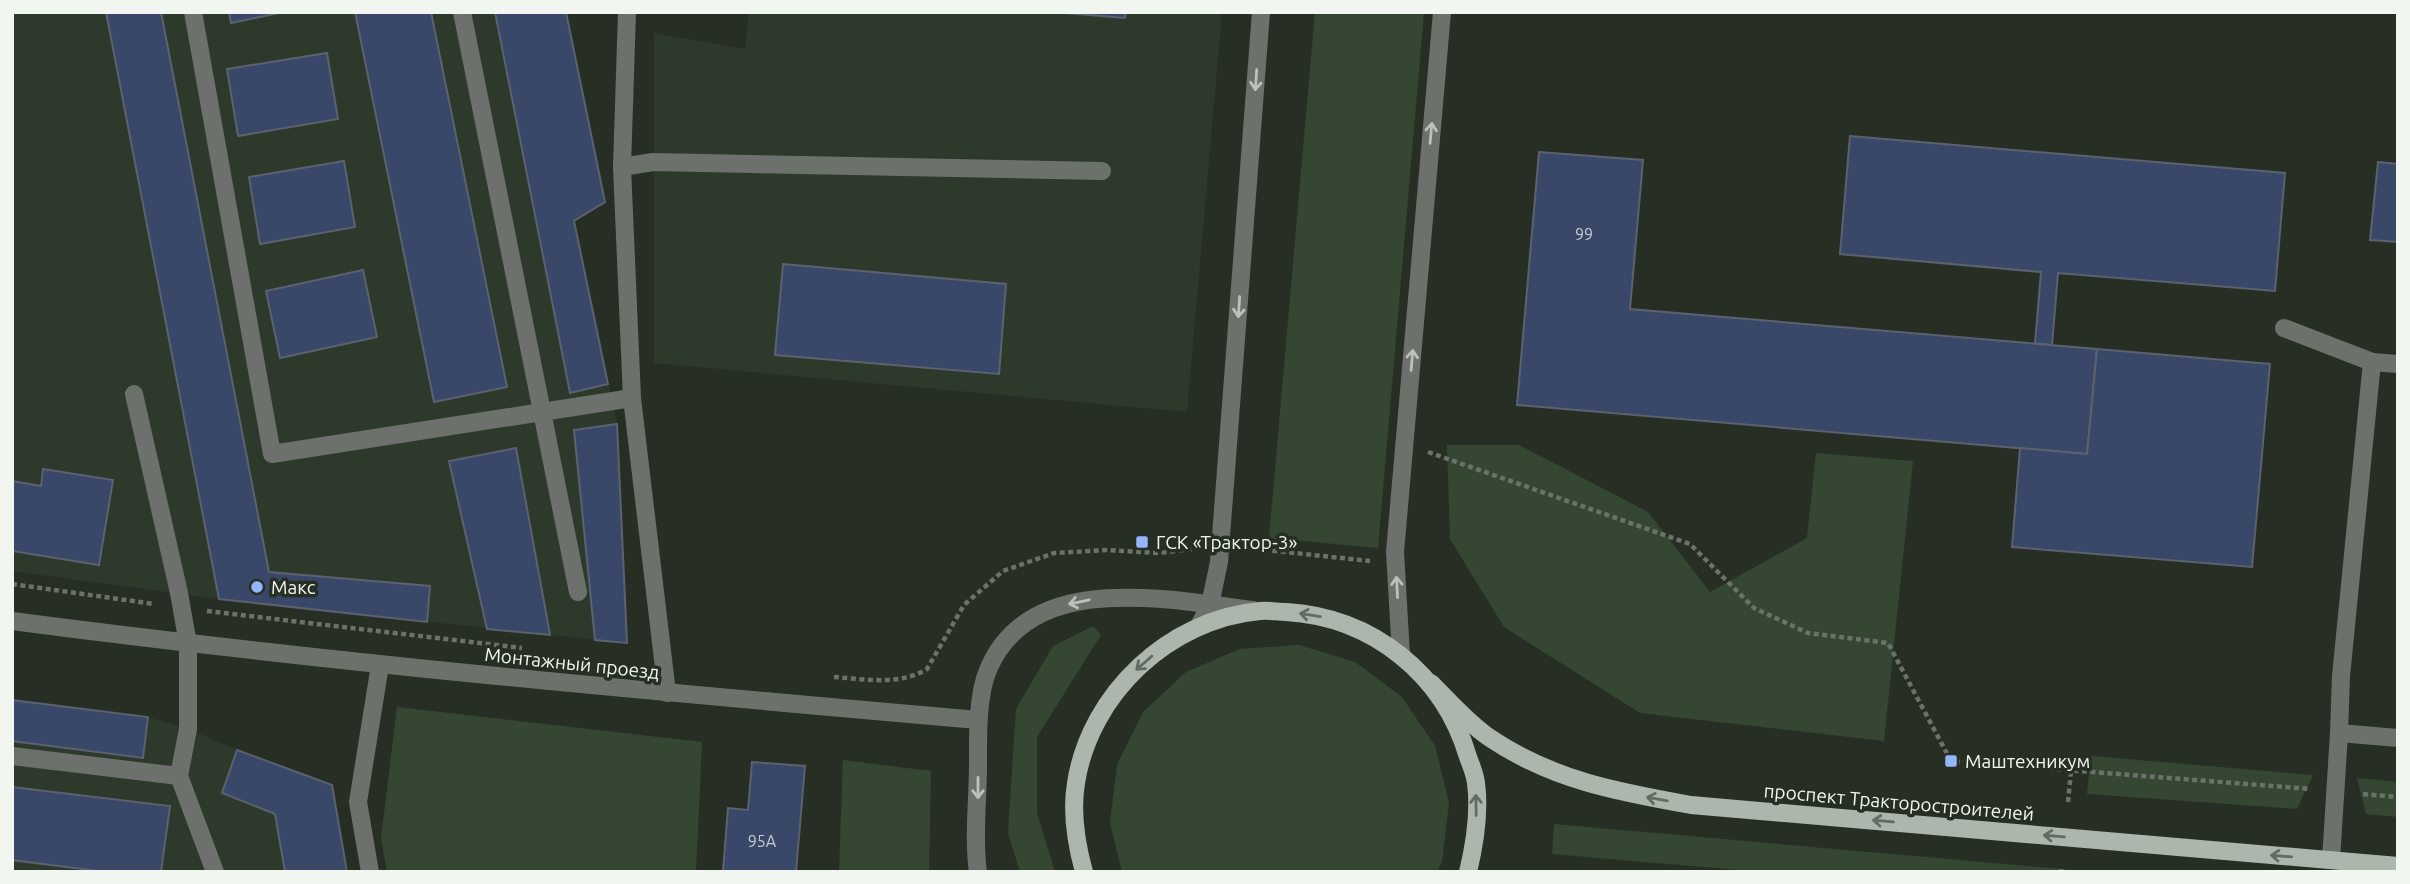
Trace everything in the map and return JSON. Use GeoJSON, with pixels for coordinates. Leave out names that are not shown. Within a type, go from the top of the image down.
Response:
{"type":"FeatureCollection","features":[{"type":"Feature","properties":{"kind":"main road"},"geometry":{"type":"LineString","coordinates":[[1084,872],[1075,839],[1076,783],[1092,729],[1122,683],[1164,646],[1200,624],[1260,611],[1312,614],[1359,629],[1401,655],[1430,684],[1460,730],[1476,783],[1477,838],[1468,872]]}},
{"type":"Feature","properties":{"kind":"main road","name":"проспект Тракторостроителей"},"geometry":{"type":"LineString","coordinates":[[1430,684],[1488,737],[1538,766],[1608,790],[1691,805],[2398,866]]}},
{"type":"Feature","properties":{"kind":"street"},"geometry":{"type":"LineString","coordinates":[[193,12],[272,454],[632,398]]}},
{"type":"Feature","properties":{"kind":"street"},"geometry":{"type":"LineString","coordinates":[[462,12],[578,592]]}},
{"type":"Feature","properties":{"kind":"street"},"geometry":{"type":"LineString","coordinates":[[627,12],[622,167],[632,398],[667,693]]}},
{"type":"Feature","properties":{"kind":"street"},"geometry":{"type":"LineString","coordinates":[[1200,624],[1210,605],[1220,545],[1261,12]]}},
{"type":"Feature","properties":{"kind":"street"},"geometry":{"type":"LineString","coordinates":[[1401,655],[1396,564],[1442,12]]}},
{"type":"Feature","properties":{"kind":"street"},"geometry":{"type":"LineString","coordinates":[[622,167],[653,162],[1102,171]]}},
{"type":"Feature","properties":{"kind":"street"},"geometry":{"type":"LineString","coordinates":[[2284,328],[2372,362],[2398,364]]}},
{"type":"Feature","properties":{"kind":"street"},"geometry":{"type":"LineString","coordinates":[[2331,860],[2341,676],[2372,362]]}},
{"type":"Feature","properties":{"kind":"street"},"geometry":{"type":"LineString","coordinates":[[134,394],[188,644],[188,729],[179,776],[215,872]]}},
{"type":"Feature","properties":{"kind":"street"},"geometry":{"type":"LineString","coordinates":[[978,872],[978,720],[988,670],[1009,636],[1048,609],[1094,599],[1147,598],[1260,611]]}},
{"type":"Feature","properties":{"kind":"street","name":"Монтажный проезд"},"geometry":{"type":"LineString","coordinates":[[12,621],[380,665],[978,720]]}},
{"type":"Feature","properties":{"kind":"street"},"geometry":{"type":"LineString","coordinates":[[370,872],[358,802],[380,665]]}},
{"type":"Feature","properties":{"kind":"street"},"geometry":{"type":"LineString","coordinates":[[2339,733],[2398,738]]}},
{"type":"Feature","properties":{"kind":"street"},"geometry":{"type":"LineString","coordinates":[[12,756],[179,776]]}},
{"type":"Feature","properties":{"kind":"path"},"geometry":{"type":"LineString","coordinates":[[1405,444],[1690,544],[1754,608],[1808,633],[1888,643],[1951,761],[2322,790]]}},
{"type":"Feature","properties":{"kind":"path"},"geometry":{"type":"LineString","coordinates":[[827,677],[881,681],[918,675],[927,669],[964,605],[1003,571],[1054,553],[1108,550],[1159,553],[1220,545],[1396,564]]}},
{"type":"Feature","properties":{"kind":"path"},"geometry":{"type":"LineString","coordinates":[[12,584],[181,608],[526,649]]}},
{"type":"Feature","properties":{"kind":"path"},"geometry":{"type":"LineString","coordinates":[[2068,802],[2071,771]]}},
{"type":"Feature","properties":{"kind":"path"},"geometry":{"type":"LineString","coordinates":[[2355,793],[2398,797]]}},
{"type":"Feature","properties":{"kind":"shaded area"},"geometry":{"type":"Polygon","coordinates":[[[12,12],[566,12],[605,202],[574,221],[617,424],[627,643],[219,599],[12,571],[12,12]]]}},
{"type":"Feature","properties":{"kind":"shaded area"},"geometry":{"type":"Polygon","coordinates":[[[749,12],[1222,12],[1187,412],[654,363],[654,33],[745,49],[749,12]]]}},
{"type":"Feature","properties":{"kind":"shaded area"},"geometry":{"type":"Polygon","coordinates":[[[1315,12],[1424,12],[1378,548],[1269,538],[1315,12]]]}},
{"type":"Feature","properties":{"kind":"shaded area"},"geometry":{"type":"Polygon","coordinates":[[[1447,445],[1519,445],[1648,512],[1710,592],[1807,538],[1816,453],[1913,461],[1884,741],[1640,713],[1504,627],[1450,539],[1447,445]]]}},
{"type":"Feature","properties":{"kind":"shaded area"},"geometry":{"type":"Polygon","coordinates":[[[1093,626],[1101,635],[1037,737],[1037,813],[1055,872],[1020,872],[1008,833],[1016,709],[1053,646],[1093,626]]]}},
{"type":"Feature","properties":{"kind":"shaded area"},"geometry":{"type":"Polygon","coordinates":[[[1299,645],[1355,662],[1402,697],[1435,746],[1449,803],[1442,862],[1437,872],[1122,872],[1110,823],[1117,765],[1143,712],[1186,672],[1240,649],[1299,645]]]}},
{"type":"Feature","properties":{"kind":"shaded area"},"geometry":{"type":"Polygon","coordinates":[[[12,700],[148,717],[188,729],[332,785],[347,872],[12,872],[12,700]]]}},
{"type":"Feature","properties":{"kind":"shaded area"},"geometry":{"type":"Polygon","coordinates":[[[397,707],[702,742],[696,872],[387,872],[381,838],[397,707]]]}},
{"type":"Feature","properties":{"kind":"shaded area"},"geometry":{"type":"Polygon","coordinates":[[[2091,756],[2313,775],[2297,809],[2087,794],[2091,756]]]}},
{"type":"Feature","properties":{"kind":"shaded area"},"geometry":{"type":"Polygon","coordinates":[[[843,760],[931,771],[929,872],[839,872],[843,760]]]}},
{"type":"Feature","properties":{"kind":"shaded area"},"geometry":{"type":"Polygon","coordinates":[[[2357,778],[2398,782],[2398,817],[2366,814],[2357,778]]]}},
{"type":"Feature","properties":{"kind":"shaded area"},"geometry":{"type":"Polygon","coordinates":[[[1554,824],[2098,872],[1763,872],[1552,854],[1554,824]]]}},
{"type":"Feature","properties":{"kind":"building"},"geometry":{"type":"Polygon","coordinates":[[[106,12],[161,12],[269,572],[430,586],[427,622],[219,599],[106,12]]]}},
{"type":"Feature","properties":{"kind":"building"},"geometry":{"type":"Polygon","coordinates":[[[229,12],[284,12],[231,23],[229,12]]]}},
{"type":"Feature","properties":{"kind":"building"},"geometry":{"type":"Polygon","coordinates":[[[355,12],[431,12],[507,387],[434,402],[355,12]]]}},
{"type":"Feature","properties":{"kind":"building"},"geometry":{"type":"Polygon","coordinates":[[[495,12],[566,12],[605,202],[574,221],[608,384],[570,393],[495,12]]]}},
{"type":"Feature","properties":{"kind":"building"},"geometry":{"type":"Polygon","coordinates":[[[1052,12],[1126,12],[1125,18],[1052,12]]]}},
{"type":"Feature","properties":{"kind":"building"},"geometry":{"type":"Polygon","coordinates":[[[327,53],[338,119],[238,136],[227,69],[327,53]]]}},
{"type":"Feature","properties":{"kind":"building"},"geometry":{"type":"Polygon","coordinates":[[[1850,136],[2285,173],[2275,291],[2058,273],[2052,345],[2035,343],[2041,272],[1840,254],[1850,136]]]}},
{"type":"Feature","properties":{"kind":"building"},"geometry":{"type":"Polygon","coordinates":[[[1539,152],[1643,160],[1630,309],[2097,349],[2087,454],[1517,405],[1539,152]]]}},
{"type":"Feature","properties":{"kind":"building"},"geometry":{"type":"Polygon","coordinates":[[[344,161],[355,227],[260,244],[249,177],[344,161]]]}},
{"type":"Feature","properties":{"kind":"building"},"geometry":{"type":"Polygon","coordinates":[[[2378,162],[2398,164],[2398,242],[2370,240],[2378,162]]]}},
{"type":"Feature","properties":{"kind":"building"},"geometry":{"type":"Polygon","coordinates":[[[783,264],[1006,284],[999,374],[775,355],[783,264]]]}},
{"type":"Feature","properties":{"kind":"building"},"geometry":{"type":"Polygon","coordinates":[[[363,270],[377,337],[280,358],[266,291],[363,270]]]}},
{"type":"Feature","properties":{"kind":"building"},"geometry":{"type":"Polygon","coordinates":[[[2097,349],[2270,364],[2252,567],[2012,547],[2020,448],[2087,454],[2097,349]]]}},
{"type":"Feature","properties":{"kind":"building"},"geometry":{"type":"Polygon","coordinates":[[[617,424],[627,643],[595,640],[574,430],[617,424]]]}},
{"type":"Feature","properties":{"kind":"building"},"geometry":{"type":"Polygon","coordinates":[[[516,448],[550,635],[487,629],[449,461],[516,448]]]}},
{"type":"Feature","properties":{"kind":"building"},"geometry":{"type":"Polygon","coordinates":[[[43,469],[113,480],[99,565],[12,551],[12,481],[41,486],[43,469]]]}},
{"type":"Feature","properties":{"kind":"building"},"geometry":{"type":"Polygon","coordinates":[[[12,700],[148,717],[143,758],[12,741],[12,700]]]}},
{"type":"Feature","properties":{"kind":"building"},"geometry":{"type":"Polygon","coordinates":[[[237,750],[332,785],[347,872],[285,872],[275,814],[222,793],[237,750]]]}},
{"type":"Feature","properties":{"kind":"building"},"geometry":{"type":"Polygon","coordinates":[[[752,762],[805,766],[796,872],[723,871],[728,808],[748,810],[752,762]]]}},
{"type":"Feature","properties":{"kind":"building"},"geometry":{"type":"Polygon","coordinates":[[[12,787],[170,806],[161,872],[106,872],[12,860],[12,787]]]}},
{"type":"Feature","properties":{"kind":"place","name":"ГСК «Трактор-3»"},"geometry":{"type":"Point","coordinates":[1142,542]}},
{"type":"Feature","properties":{"kind":"place","name":"Макс"},"geometry":{"type":"Point","coordinates":[257,587]}},
{"type":"Feature","properties":{"kind":"place","name":"Маштехникум"},"geometry":{"type":"Point","coordinates":[1951,761]}}]}
